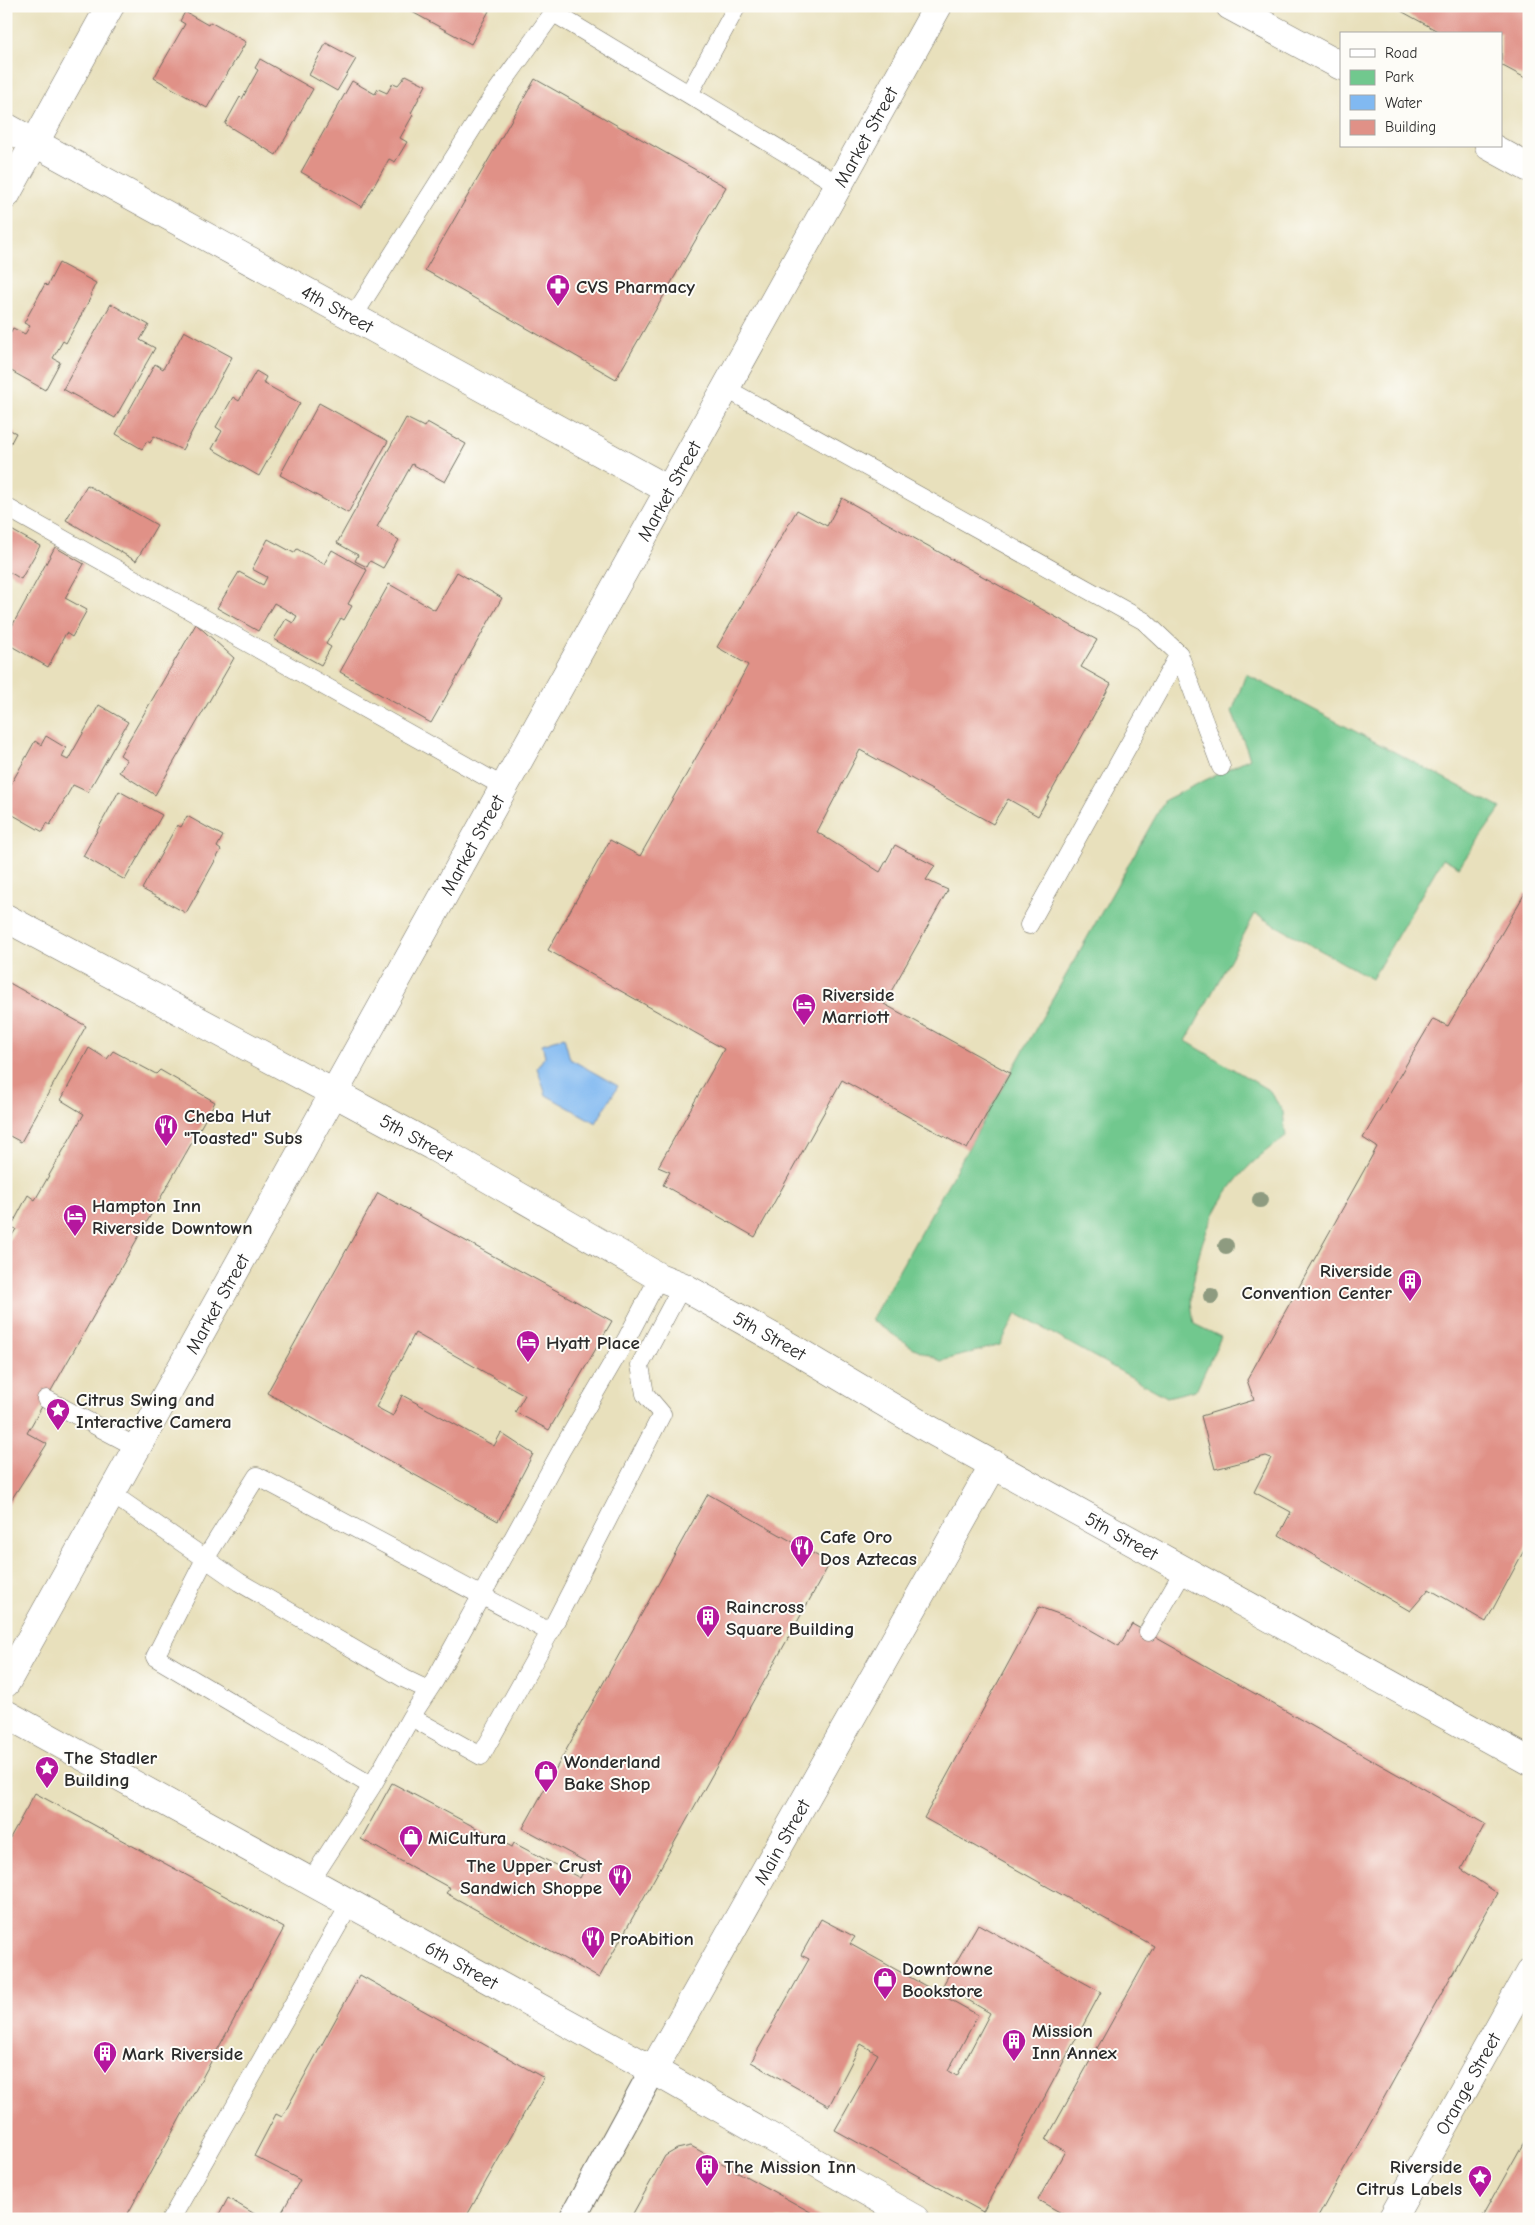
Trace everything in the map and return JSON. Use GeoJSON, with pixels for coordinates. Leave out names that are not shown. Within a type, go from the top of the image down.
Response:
{"type":"FeatureCollection","features":[{"type":"Feature","properties":{"kind":"street"},"geometry":{"type":"LineString","coordinates":[[6,195],[110,6]]}},
{"type":"Feature","properties":{"kind":"street","name":"Market Street"},"geometry":{"type":"LineString","coordinates":[[6,1683],[938,6]]}},
{"type":"Feature","properties":{"kind":"street"},"geometry":{"type":"LineString","coordinates":[[1230,6],[1340,65]]}},
{"type":"Feature","properties":{"kind":"street","name":"4th Street"},"geometry":{"type":"LineString","coordinates":[[6,127],[669,490]]}},
{"type":"Feature","properties":{"kind":"street"},"geometry":{"type":"LineString","coordinates":[[1493,148],[1529,168]]}},
{"type":"Feature","properties":{"kind":"street","name":"5th Street"},"geometry":{"type":"LineString","coordinates":[[6,918],[432,1146],[671,1282],[794,1348],[927,1428],[1529,1761]]}},
{"type":"Feature","properties":{"kind":"street","name":"Main Street"},"geometry":{"type":"LineString","coordinates":[[572,2219],[653,2070],[994,1464]]}},
{"type":"Feature","properties":{"kind":"street","name":"6th Street"},"geometry":{"type":"LineString","coordinates":[[6,1714],[653,2070],[915,2219]]}},
{"type":"Feature","properties":{"kind":"street","name":"Orange Street"},"geometry":{"type":"LineString","coordinates":[[1392,2219],[1529,1974]]}},
{"type":"Feature","properties":{"kind":"lane"},"geometry":{"type":"LineString","coordinates":[[689,94],[737,6]]}},
{"type":"Feature","properties":{"kind":"lane"},"geometry":{"type":"LineString","coordinates":[[353,317],[491,99],[556,9],[689,94],[839,185]]}},
{"type":"Feature","properties":{"kind":"lane"},"geometry":{"type":"LineString","coordinates":[[725,388],[1144,621],[1179,654],[1221,767]]}},
{"type":"Feature","properties":{"kind":"lane"},"geometry":{"type":"LineString","coordinates":[[6,507],[504,787]]}},
{"type":"Feature","properties":{"kind":"lane"},"geometry":{"type":"LineString","coordinates":[[1029,925],[1179,654]]}},
{"type":"Feature","properties":{"kind":"lane"},"geometry":{"type":"LineString","coordinates":[[310,1882],[372,1786],[428,1690],[482,1597],[562,1449],[627,1338],[671,1282]]}},
{"type":"Feature","properties":{"kind":"lane"},"geometry":{"type":"LineString","coordinates":[[411,1717],[482,1756],[550,1632],[662,1414],[645,1394],[640,1365],[671,1282]]}},
{"type":"Feature","properties":{"kind":"lane"},"geometry":{"type":"LineString","coordinates":[[46,1399],[138,1448]]}},
{"type":"Feature","properties":{"kind":"lane"},"geometry":{"type":"LineString","coordinates":[[372,1786],[155,1657],[205,1559],[257,1476],[550,1632]]}},
{"type":"Feature","properties":{"kind":"lane"},"geometry":{"type":"LineString","coordinates":[[112,1494],[205,1559],[264,1597],[405,1679],[428,1690]]}},
{"type":"Feature","properties":{"kind":"lane"},"geometry":{"type":"LineString","coordinates":[[1148,1632],[1184,1570]]}},
{"type":"Feature","properties":{"kind":"lane"},"geometry":{"type":"LineString","coordinates":[[171,2219],[350,1904]]}},
{"type":"Feature","properties":{"kind":"green space"},"geometry":{"type":"Polygon","coordinates":[[[1246,674],[1501,808],[1459,867],[1443,858],[1372,979],[1255,914],[1186,1041],[1270,1091],[1283,1112],[1286,1137],[1252,1163],[1238,1179],[1225,1195],[1206,1232],[1199,1253],[1191,1292],[1191,1304],[1194,1324],[1221,1337],[1196,1390],[1167,1397],[1017,1314],[1000,1345],[941,1361],[912,1347],[871,1320],[1165,800],[1250,758],[1232,712],[1246,674]]]}},
{"type":"Feature","properties":{"kind":"water"},"geometry":{"type":"Polygon","coordinates":[[[564,1037],[570,1059],[618,1086],[596,1123],[546,1095],[537,1068],[545,1056],[542,1044],[564,1037]]]}},
{"type":"Feature","properties":{"kind":"building"},"geometry":{"type":"Polygon","coordinates":[[[401,6],[481,6],[489,11],[471,44],[401,6]]]}},
{"type":"Feature","properties":{"kind":"building"},"geometry":{"type":"Polygon","coordinates":[[[1392,6],[1529,6],[1529,80],[1502,66],[1502,32],[1439,32],[1392,6]]]}},
{"type":"Feature","properties":{"kind":"building"},"geometry":{"type":"Polygon","coordinates":[[[185,12],[208,25],[210,22],[246,42],[207,108],[154,78],[185,24],[180,21],[185,12]]]}},
{"type":"Feature","properties":{"kind":"building"},"geometry":{"type":"Polygon","coordinates":[[[326,43],[356,59],[337,91],[309,75],[326,43]]]}},
{"type":"Feature","properties":{"kind":"building"},"geometry":{"type":"Polygon","coordinates":[[[260,59],[313,89],[276,155],[225,124],[258,70],[255,68],[260,59]]]}},
{"type":"Feature","properties":{"kind":"building"},"geometry":{"type":"Polygon","coordinates":[[[406,75],[426,85],[411,113],[413,115],[400,138],[407,142],[395,162],[389,159],[362,207],[301,172],[352,81],[375,94],[378,89],[387,93],[393,83],[398,85],[406,75]]]}},
{"type":"Feature","properties":{"kind":"building","name":"CVS Pharmacy"},"geometry":{"type":"Polygon","coordinates":[[[535,79],[726,187],[616,379],[425,270],[535,79]]]}},
{"type":"Feature","properties":{"kind":"building"},"geometry":{"type":"Polygon","coordinates":[[[59,263],[96,283],[90,295],[92,295],[66,343],[63,341],[53,358],[60,362],[45,390],[6,368],[6,340],[13,328],[25,334],[30,326],[24,323],[45,284],[47,286],[59,263]]]}},
{"type":"Feature","properties":{"kind":"building"},"geometry":{"type":"Polygon","coordinates":[[[111,304],[149,325],[140,340],[155,348],[115,418],[63,389],[111,304]]]}},
{"type":"Feature","properties":{"kind":"building"},"geometry":{"type":"Polygon","coordinates":[[[184,331],[232,357],[182,450],[154,436],[150,443],[147,441],[142,449],[116,434],[155,364],[163,369],[184,331]]]}},
{"type":"Feature","properties":{"kind":"building"},"geometry":{"type":"Polygon","coordinates":[[[256,371],[266,377],[263,383],[300,403],[259,476],[212,449],[222,431],[216,427],[233,397],[239,401],[256,371]]]}},
{"type":"Feature","properties":{"kind":"building"},"geometry":{"type":"Polygon","coordinates":[[[319,403],[388,441],[348,513],[280,475],[319,403]]]}},
{"type":"Feature","properties":{"kind":"building"},"geometry":{"type":"Polygon","coordinates":[[[406,418],[424,427],[427,422],[466,444],[445,482],[412,464],[377,527],[399,540],[383,568],[370,561],[367,567],[355,561],[358,555],[337,543],[406,418]]]}},
{"type":"Feature","properties":{"kind":"building"},"geometry":{"type":"Polygon","coordinates":[[[6,428],[16,433],[6,452],[6,428]]]}},
{"type":"Feature","properties":{"kind":"building"},"geometry":{"type":"Polygon","coordinates":[[[87,485],[157,525],[136,561],[66,520],[87,485]]]}},
{"type":"Feature","properties":{"kind":"building"},"geometry":{"type":"Polygon","coordinates":[[[842,498],[1097,640],[1081,667],[1111,684],[1038,816],[1008,799],[993,824],[860,750],[817,832],[880,872],[895,845],[935,866],[926,880],[948,890],[884,1004],[1010,1073],[967,1149],[842,1080],[755,1237],[663,1185],[670,1172],[658,1167],[724,1049],[548,950],[610,840],[640,856],[738,684],[748,665],[717,647],[797,510],[827,526],[842,498]]]}},
{"type":"Feature","properties":{"kind":"building"},"geometry":{"type":"Polygon","coordinates":[[[6,527],[40,546],[21,579],[6,570],[6,527]]]}},
{"type":"Feature","properties":{"kind":"building"},"geometry":{"type":"Polygon","coordinates":[[[268,539],[294,553],[297,549],[324,564],[332,550],[367,570],[348,604],[352,606],[344,620],[341,618],[326,644],[331,647],[321,665],[274,639],[286,619],[293,623],[297,616],[274,603],[258,631],[217,608],[239,572],[263,585],[267,577],[252,569],[268,539]]]}},
{"type":"Feature","properties":{"kind":"building"},"geometry":{"type":"Polygon","coordinates":[[[55,547],[84,564],[65,598],[87,610],[72,637],[66,633],[48,667],[6,643],[6,637],[55,547]]]}},
{"type":"Feature","properties":{"kind":"building"},"geometry":{"type":"Polygon","coordinates":[[[457,572],[502,598],[431,723],[340,672],[389,584],[435,610],[457,572]]]}},
{"type":"Feature","properties":{"kind":"building"},"geometry":{"type":"Polygon","coordinates":[[[196,624],[234,658],[155,795],[119,772],[127,760],[120,755],[196,624]]]}},
{"type":"Feature","properties":{"kind":"building"},"geometry":{"type":"Polygon","coordinates":[[[99,705],[128,722],[88,792],[73,785],[50,825],[47,823],[43,832],[6,811],[6,793],[35,741],[41,745],[46,736],[66,748],[62,757],[68,760],[99,705]]]}},
{"type":"Feature","properties":{"kind":"building"},"geometry":{"type":"Polygon","coordinates":[[[119,791],[162,815],[125,880],[83,856],[119,791]]]}},
{"type":"Feature","properties":{"kind":"building"},"geometry":{"type":"Polygon","coordinates":[[[187,816],[223,836],[217,847],[221,850],[186,913],[142,889],[177,825],[181,827],[187,816]]]}},
{"type":"Feature","properties":{"kind":"building","name":"Riverside Convention Center"},"geometry":{"type":"Polygon","coordinates":[[[1525,893],[1529,895],[1529,1541],[1486,1622],[1429,1589],[1410,1611],[1279,1535],[1291,1512],[1254,1492],[1271,1458],[1266,1456],[1215,1469],[1201,1416],[1254,1400],[1247,1380],[1377,1147],[1363,1138],[1433,1019],[1448,1026],[1525,893]]]}},
{"type":"Feature","properties":{"kind":"building"},"geometry":{"type":"Polygon","coordinates":[[[6,981],[86,1026],[21,1142],[6,1134],[6,981]]]}},
{"type":"Feature","properties":{"kind":"building","name":"Hampton Inn Riverside Downtown"},"geometry":{"type":"Polygon","coordinates":[[[89,1048],[107,1059],[113,1051],[156,1074],[160,1070],[215,1102],[27,1433],[47,1444],[6,1508],[6,1245],[16,1229],[11,1227],[28,1195],[35,1200],[84,1114],[61,1100],[89,1048]]]}},
{"type":"Feature","properties":{"kind":"building","name":"Hyatt Place"},"geometry":{"type":"Polygon","coordinates":[[[378,1193],[612,1321],[549,1430],[515,1412],[525,1395],[415,1333],[376,1407],[393,1416],[402,1395],[494,1446],[501,1433],[533,1454],[498,1521],[267,1393],[378,1193]]]}},
{"type":"Feature","properties":{"kind":"building"},"geometry":{"type":"Polygon","coordinates":[[[708,1494],[830,1563],[599,1978],[446,1893],[450,1888],[361,1839],[392,1783],[512,1847],[514,1843],[580,1878],[588,1863],[523,1828],[708,1494]]]}},
{"type":"Feature","properties":{"kind":"building"},"geometry":{"type":"Polygon","coordinates":[[[1039,1607],[1070,1618],[1119,1646],[1132,1624],[1485,1824],[1461,1869],[1497,1893],[1317,2219],[1072,2219],[1038,2200],[1065,2151],[1046,2140],[1154,1946],[924,1818],[1039,1607]]]}},
{"type":"Feature","properties":{"kind":"building","name":"Mark Riverside"},"geometry":{"type":"Polygon","coordinates":[[[35,1793],[284,1928],[125,2219],[6,2219],[6,1845],[35,1793]]]}},
{"type":"Feature","properties":{"kind":"building","name":"Mission Inn Annex"},"geometry":{"type":"Polygon","coordinates":[[[821,1919],[855,1937],[850,1944],[978,2015],[948,2071],[957,2076],[990,2013],[943,1985],[978,1924],[1101,1992],[983,2212],[835,2130],[878,2054],[861,2044],[829,2106],[751,2062],[809,1959],[801,1955],[821,1919]]]}},
{"type":"Feature","properties":{"kind":"building"},"geometry":{"type":"Polygon","coordinates":[[[360,1975],[544,2078],[465,2219],[278,2219],[300,2180],[254,2156],[276,2114],[282,2117],[360,1975]]]}},
{"type":"Feature","properties":{"kind":"building"},"geometry":{"type":"Polygon","coordinates":[[[1529,2133],[1529,2219],[1481,2219],[1529,2133]]]}},
{"type":"Feature","properties":{"kind":"building","name":"The Mission Inn"},"geometry":{"type":"Polygon","coordinates":[[[691,2146],[823,2219],[630,2219],[665,2156],[677,2149],[691,2146]]]}},
{"type":"Feature","properties":{"kind":"building"},"geometry":{"type":"Polygon","coordinates":[[[228,2198],[263,2219],[217,2219],[228,2198]]]}},
{"type":"Feature","properties":{"kind":"place","name":"CVS Pharmacy"},"geometry":{"type":"Point","coordinates":[558,307]}},
{"type":"Feature","properties":{"kind":"place","name":"Riverside Marriott"},"geometry":{"type":"Point","coordinates":[804,1026]}},
{"type":"Feature","properties":{"kind":"place","name":"Cheba Hut \"Toasted\" Subs"},"geometry":{"type":"Point","coordinates":[166,1147]}},
{"type":"Feature","properties":{"kind":"place","name":"Hampton Inn Riverside Downtown"},"geometry":{"type":"Point","coordinates":[75,1237]}},
{"type":"Feature","properties":{"kind":"place","name":"Riverside Convention Center"},"geometry":{"type":"Point","coordinates":[1410,1302]}},
{"type":"Feature","properties":{"kind":"place","name":"Hyatt Place"},"geometry":{"type":"Point","coordinates":[528,1363]}},
{"type":"Feature","properties":{"kind":"place","name":"Citrus Swing and Interactive Camera"},"geometry":{"type":"Point","coordinates":[58,1431]}},
{"type":"Feature","properties":{"kind":"place","name":"Cafe Oro Dos Aztecas"},"geometry":{"type":"Point","coordinates":[802,1568]}},
{"type":"Feature","properties":{"kind":"place","name":"Raincross Square Building"},"geometry":{"type":"Point","coordinates":[708,1638]}},
{"type":"Feature","properties":{"kind":"place","name":"The Stadler Building"},"geometry":{"type":"Point","coordinates":[47,1789]}},
{"type":"Feature","properties":{"kind":"place","name":"Wonderland Bake Shop"},"geometry":{"type":"Point","coordinates":[546,1793]}},
{"type":"Feature","properties":{"kind":"place","name":"MiCultura"},"geometry":{"type":"Point","coordinates":[411,1858]}},
{"type":"Feature","properties":{"kind":"place","name":"The Upper Crust Sandwich Shoppe"},"geometry":{"type":"Point","coordinates":[620,1897]}},
{"type":"Feature","properties":{"kind":"place","name":"ProAbition"},"geometry":{"type":"Point","coordinates":[593,1959]}},
{"type":"Feature","properties":{"kind":"place","name":"Downtowne Bookstore"},"geometry":{"type":"Point","coordinates":[885,2000]}},
{"type":"Feature","properties":{"kind":"place","name":"Mission Inn Annex"},"geometry":{"type":"Point","coordinates":[1014,2062]}},
{"type":"Feature","properties":{"kind":"place","name":"Mark Riverside"},"geometry":{"type":"Point","coordinates":[105,2074]}},
{"type":"Feature","properties":{"kind":"place","name":"The Mission Inn"},"geometry":{"type":"Point","coordinates":[707,2187]}},
{"type":"Feature","properties":{"kind":"place","name":"Riverside Citrus Labels"},"geometry":{"type":"Point","coordinates":[1480,2198]}}]}
